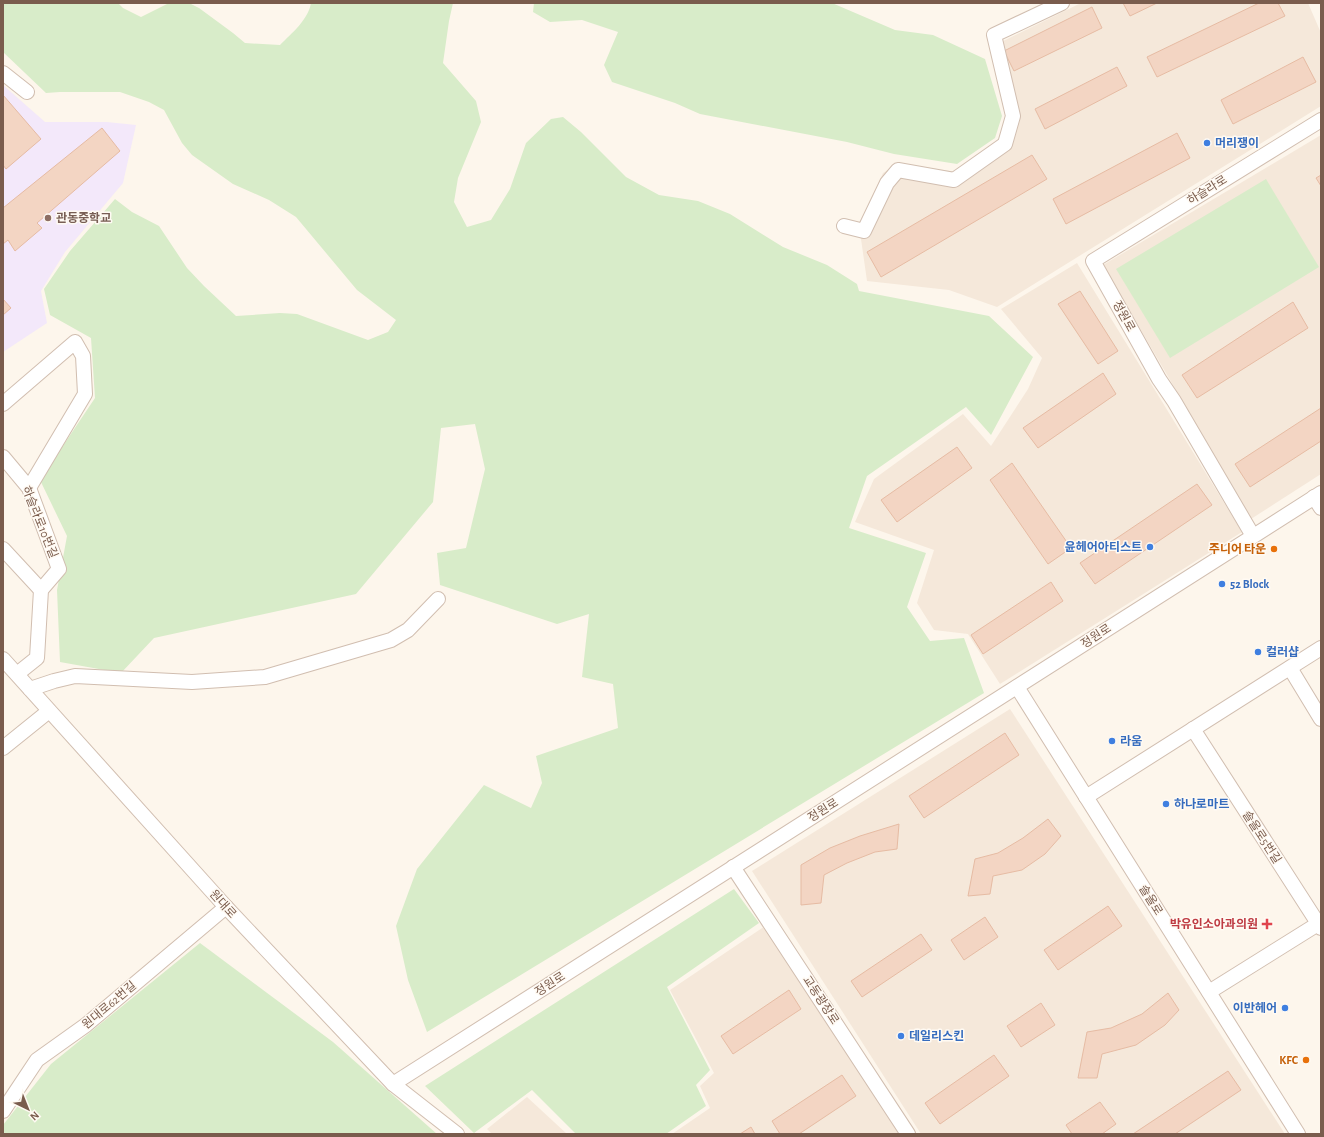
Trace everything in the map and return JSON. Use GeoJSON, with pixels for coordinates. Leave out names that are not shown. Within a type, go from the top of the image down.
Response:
{"type":"FeatureCollection","features":[{"type":"Feature","properties":{"kind":"street"},"geometry":{"type":"LineString","coordinates":[[844,226],[864,230],[887,183],[898,170],[954,180],[1005,144],[1014,116],[994,35],[1062,3]]}},
{"type":"Feature","properties":{"kind":"street"},"geometry":{"type":"LineString","coordinates":[[3,73],[27,92]]}},
{"type":"Feature","properties":{"kind":"street","name":"하슬라로"},"geometry":{"type":"LineString","coordinates":[[1093,261],[1321,120]]}},
{"type":"Feature","properties":{"kind":"street","name":"정원로"},"geometry":{"type":"LineString","coordinates":[[1093,261],[1159,379],[1174,401],[1253,536]]}},
{"type":"Feature","properties":{"kind":"street"},"geometry":{"type":"LineString","coordinates":[[3,404],[75,342],[83,356],[84,394],[29,488]]}},
{"type":"Feature","properties":{"kind":"street","name":"하슬라로10번길"},"geometry":{"type":"LineString","coordinates":[[3,457],[29,488],[59,569],[41,590]]}},
{"type":"Feature","properties":{"kind":"street","name":"정원로"},"geometry":{"type":"LineString","coordinates":[[393,1084],[1253,536],[1319,499]]}},
{"type":"Feature","properties":{"kind":"street"},"geometry":{"type":"LineString","coordinates":[[3,549],[41,590],[37,658],[18,674]]}},
{"type":"Feature","properties":{"kind":"street"},"geometry":{"type":"LineString","coordinates":[[30,689],[54,680],[75,676],[192,682],[265,677],[391,640],[408,630],[438,599]]}},
{"type":"Feature","properties":{"kind":"street"},"geometry":{"type":"LineString","coordinates":[[1086,797],[1321,648]]}},
{"type":"Feature","properties":{"kind":"street","name":"원대로"},"geometry":{"type":"LineString","coordinates":[[3,659],[226,907],[393,1084],[457,1134]]}},
{"type":"Feature","properties":{"kind":"street"},"geometry":{"type":"LineString","coordinates":[[1290,668],[1321,719]]}},
{"type":"Feature","properties":{"kind":"street","name":"솔올로"},"geometry":{"type":"LineString","coordinates":[[1017,687],[1298,1134]]}},
{"type":"Feature","properties":{"kind":"street"},"geometry":{"type":"LineString","coordinates":[[3,748],[49,711]]}},
{"type":"Feature","properties":{"kind":"street","name":"솔올로5번길"},"geometry":{"type":"LineString","coordinates":[[1193,729],[1320,925],[1209,992]]}},
{"type":"Feature","properties":{"kind":"street","name":"교동광장로"},"geometry":{"type":"LineString","coordinates":[[733,867],[908,1134]]}},
{"type":"Feature","properties":{"kind":"street","name":"원대로62번길"},"geometry":{"type":"LineString","coordinates":[[3,1111],[37,1060],[86,1025],[226,907]]}},
{"type":"Feature","properties":{"kind":"shaded area"},"geometry":{"type":"Polygon","coordinates":[[[1081,3],[1308,3],[1321,33],[1321,106],[997,307],[949,290],[867,281],[859,225],[883,173],[898,163],[957,172],[1002,142],[1008,119],[993,46],[1081,3]]]}},
{"type":"Feature","properties":{"kind":"shaded area","name":"관동중학교"},"geometry":{"type":"Polygon","coordinates":[[[3,85],[45,122],[107,122],[136,125],[123,183],[65,252],[41,291],[47,323],[3,352],[3,85]]]}},
{"type":"Feature","properties":{"kind":"shaded area"},"geometry":{"type":"Polygon","coordinates":[[[1321,135],[1321,474],[1251,519],[1103,265],[1321,135]]]}},
{"type":"Feature","properties":{"kind":"shaded area"},"geometry":{"type":"Polygon","coordinates":[[[1077,263],[1242,532],[1000,684],[968,634],[934,630],[917,603],[934,550],[855,522],[874,479],[963,414],[991,446],[1028,389],[1042,358],[1001,309],[1077,263]]]}},
{"type":"Feature","properties":{"kind":"shaded area"},"geometry":{"type":"Polygon","coordinates":[[[1010,709],[1285,1134],[921,1134],[752,871],[1010,709]]]}},
{"type":"Feature","properties":{"kind":"shaded area"},"geometry":{"type":"Polygon","coordinates":[[[765,926],[899,1134],[672,1134],[710,1108],[700,1086],[714,1073],[670,990],[765,926]]]}},
{"type":"Feature","properties":{"kind":"shaded area"},"geometry":{"type":"Polygon","coordinates":[[[527,1097],[567,1134],[492,1134],[487,1129],[527,1097]]]}},
{"type":"Feature","properties":{"kind":"green space"},"geometry":{"type":"Polygon","coordinates":[[[3,3],[118,3],[123,8],[141,17],[169,3],[189,3],[199,8],[245,43],[280,45],[303,21],[307,15],[311,3],[453,3],[443,63],[476,101],[481,122],[458,178],[454,202],[467,227],[491,220],[510,189],[526,143],[551,119],[563,117],[581,132],[626,177],[659,195],[698,201],[730,214],[783,247],[827,265],[857,284],[859,291],[989,316],[1033,357],[991,435],[966,407],[867,476],[849,528],[926,553],[907,607],[930,641],[964,638],[984,693],[427,1032],[408,980],[396,926],[417,869],[484,785],[531,808],[542,783],[536,756],[618,728],[613,684],[582,677],[589,614],[557,624],[440,585],[437,553],[466,548],[485,469],[475,424],[441,428],[433,502],[356,594],[154,638],[121,673],[60,662],[57,590],[67,536],[40,480],[95,398],[91,338],[50,315],[44,289],[70,251],[115,199],[132,212],[159,226],[187,268],[236,316],[280,313],[297,314],[368,340],[388,332],[396,320],[357,290],[296,217],[269,200],[233,184],[192,155],[182,143],[164,110],[149,102],[120,92],[46,93],[3,52],[3,3]]]}},
{"type":"Feature","properties":{"kind":"green space"},"geometry":{"type":"Polygon","coordinates":[[[534,3],[832,3],[895,30],[933,35],[985,59],[1002,116],[995,138],[957,164],[894,154],[847,142],[700,114],[675,103],[612,82],[604,65],[618,32],[582,20],[550,22],[533,12],[534,3]]]}},
{"type":"Feature","properties":{"kind":"green space"},"geometry":{"type":"Polygon","coordinates":[[[1266,179],[1319,267],[1170,358],[1116,269],[1266,179]]]}},
{"type":"Feature","properties":{"kind":"green space"},"geometry":{"type":"Polygon","coordinates":[[[734,889],[759,923],[667,987],[710,1070],[696,1085],[706,1106],[666,1134],[576,1134],[532,1090],[474,1133],[425,1086],[734,889]]]}},
{"type":"Feature","properties":{"kind":"green space"},"geometry":{"type":"Polygon","coordinates":[[[200,943],[333,1042],[437,1134],[3,1134],[3,1125],[51,1064],[200,943]]]}},
{"type":"Feature","properties":{"kind":"building"},"geometry":{"type":"Polygon","coordinates":[[[1123,3],[1157,3],[1130,16],[1123,3]]]}},
{"type":"Feature","properties":{"kind":"building"},"geometry":{"type":"Polygon","coordinates":[[[1259,3],[1278,3],[1285,16],[1157,77],[1147,57],[1259,3]]]}},
{"type":"Feature","properties":{"kind":"building"},"geometry":{"type":"Polygon","coordinates":[[[1092,7],[1102,28],[1014,71],[1004,51],[1092,7]]]}},
{"type":"Feature","properties":{"kind":"building"},"geometry":{"type":"Polygon","coordinates":[[[1303,57],[1316,82],[1233,124],[1221,100],[1303,57]]]}},
{"type":"Feature","properties":{"kind":"building"},"geometry":{"type":"Polygon","coordinates":[[[1117,67],[1127,86],[1045,129],[1035,109],[1117,67]]]}},
{"type":"Feature","properties":{"kind":"building"},"geometry":{"type":"Polygon","coordinates":[[[3,95],[41,139],[6,169],[3,165],[3,95]]]}},
{"type":"Feature","properties":{"kind":"building"},"geometry":{"type":"Polygon","coordinates":[[[102,128],[120,151],[37,223],[42,228],[15,251],[8,240],[3,244],[3,208],[102,128]]]}},
{"type":"Feature","properties":{"kind":"building"},"geometry":{"type":"Polygon","coordinates":[[[1177,133],[1190,158],[1066,224],[1053,199],[1177,133]]]}},
{"type":"Feature","properties":{"kind":"building"},"geometry":{"type":"Polygon","coordinates":[[[1032,155],[1047,179],[881,277],[867,252],[1032,155]]]}},
{"type":"Feature","properties":{"kind":"building"},"geometry":{"type":"Polygon","coordinates":[[[1321,175],[1321,186],[1316,178],[1321,175]]]}},
{"type":"Feature","properties":{"kind":"building"},"geometry":{"type":"Polygon","coordinates":[[[1080,291],[1118,351],[1098,364],[1058,304],[1080,291]]]}},
{"type":"Feature","properties":{"kind":"building"},"geometry":{"type":"Polygon","coordinates":[[[3,299],[11,308],[3,315],[3,299]]]}},
{"type":"Feature","properties":{"kind":"building"},"geometry":{"type":"Polygon","coordinates":[[[1293,302],[1308,328],[1197,398],[1182,375],[1293,302]]]}},
{"type":"Feature","properties":{"kind":"building"},"geometry":{"type":"Polygon","coordinates":[[[1103,373],[1116,394],[1038,448],[1023,428],[1103,373]]]}},
{"type":"Feature","properties":{"kind":"building"},"geometry":{"type":"Polygon","coordinates":[[[1321,408],[1321,441],[1250,487],[1235,464],[1321,408]]]}},
{"type":"Feature","properties":{"kind":"building"},"geometry":{"type":"Polygon","coordinates":[[[957,447],[972,468],[897,522],[881,500],[957,447]]]}},
{"type":"Feature","properties":{"kind":"building"},"geometry":{"type":"Polygon","coordinates":[[[1012,463],[1071,548],[1048,564],[990,480],[1012,463]]]}},
{"type":"Feature","properties":{"kind":"building"},"geometry":{"type":"Polygon","coordinates":[[[1197,484],[1212,505],[1095,584],[1080,563],[1197,484]]]}},
{"type":"Feature","properties":{"kind":"building"},"geometry":{"type":"Polygon","coordinates":[[[1051,582],[1063,601],[983,654],[971,635],[1051,582]]]}},
{"type":"Feature","properties":{"kind":"building"},"geometry":{"type":"Polygon","coordinates":[[[1005,733],[1019,755],[924,818],[909,796],[1005,733]]]}},
{"type":"Feature","properties":{"kind":"building"},"geometry":{"type":"Polygon","coordinates":[[[1048,819],[1061,836],[1045,854],[1022,870],[993,876],[990,894],[968,896],[975,859],[998,853],[1023,838],[1048,819]]]}},
{"type":"Feature","properties":{"kind":"building"},"geometry":{"type":"Polygon","coordinates":[[[899,824],[897,849],[875,852],[847,863],[824,875],[821,903],[801,905],[801,865],[830,848],[860,836],[899,824]]]}},
{"type":"Feature","properties":{"kind":"building"},"geometry":{"type":"Polygon","coordinates":[[[1108,906],[1122,926],[1058,970],[1044,950],[1108,906]]]}},
{"type":"Feature","properties":{"kind":"building"},"geometry":{"type":"Polygon","coordinates":[[[985,917],[998,937],[964,960],[951,940],[985,917]]]}},
{"type":"Feature","properties":{"kind":"building"},"geometry":{"type":"Polygon","coordinates":[[[921,934],[932,950],[862,997],[851,981],[921,934]]]}},
{"type":"Feature","properties":{"kind":"building"},"geometry":{"type":"Polygon","coordinates":[[[789,990],[801,1009],[733,1054],[721,1036],[789,990]]]}},
{"type":"Feature","properties":{"kind":"building"},"geometry":{"type":"Polygon","coordinates":[[[1168,993],[1179,1010],[1165,1025],[1136,1045],[1102,1054],[1097,1078],[1078,1078],[1087,1032],[1111,1028],[1142,1014],[1168,993]]]}},
{"type":"Feature","properties":{"kind":"building"},"geometry":{"type":"Polygon","coordinates":[[[1041,1003],[1055,1025],[1021,1047],[1007,1026],[1041,1003]]]}},
{"type":"Feature","properties":{"kind":"building"},"geometry":{"type":"Polygon","coordinates":[[[994,1055],[1009,1076],[940,1124],[925,1103],[994,1055]]]}},
{"type":"Feature","properties":{"kind":"building"},"geometry":{"type":"Polygon","coordinates":[[[1228,1071],[1241,1090],[1175,1134],[1133,1134],[1228,1071]]]}},
{"type":"Feature","properties":{"kind":"building"},"geometry":{"type":"Polygon","coordinates":[[[842,1075],[856,1096],[799,1134],[780,1134],[772,1121],[842,1075]]]}},
{"type":"Feature","properties":{"kind":"building"},"geometry":{"type":"Polygon","coordinates":[[[1100,1102],[1116,1124],[1102,1134],[1072,1134],[1066,1125],[1100,1102]]]}},
{"type":"Feature","properties":{"kind":"building"},"geometry":{"type":"Polygon","coordinates":[[[751,1127],[755,1134],[740,1134],[751,1127]]]}},
{"type":"Feature","properties":{"kind":"place","name":"머리쟁이"},"geometry":{"type":"Point","coordinates":[1207,143]}},
{"type":"Feature","properties":{"kind":"place","name":"관동중학교"},"geometry":{"type":"Point","coordinates":[48,218]}},
{"type":"Feature","properties":{"kind":"place","name":"윤헤어아티스트"},"geometry":{"type":"Point","coordinates":[1150,547]}},
{"type":"Feature","properties":{"kind":"place","name":"주니어 타운"},"geometry":{"type":"Point","coordinates":[1274,549]}},
{"type":"Feature","properties":{"kind":"place","name":"52 Block"},"geometry":{"type":"Point","coordinates":[1222,584]}},
{"type":"Feature","properties":{"kind":"place","name":"컬러샵"},"geometry":{"type":"Point","coordinates":[1258,652]}},
{"type":"Feature","properties":{"kind":"place","name":"라움"},"geometry":{"type":"Point","coordinates":[1112,741]}},
{"type":"Feature","properties":{"kind":"place","name":"하나로마트"},"geometry":{"type":"Point","coordinates":[1166,804]}},
{"type":"Feature","properties":{"kind":"place","name":"박유인소아과의원"},"geometry":{"type":"Point","coordinates":[1267,924]}},
{"type":"Feature","properties":{"kind":"place","name":"이반헤어"},"geometry":{"type":"Point","coordinates":[1285,1008]}},
{"type":"Feature","properties":{"kind":"place","name":"데일리스킨"},"geometry":{"type":"Point","coordinates":[901,1036]}},
{"type":"Feature","properties":{"kind":"place","name":"KFC"},"geometry":{"type":"Point","coordinates":[1306,1060]}}]}
